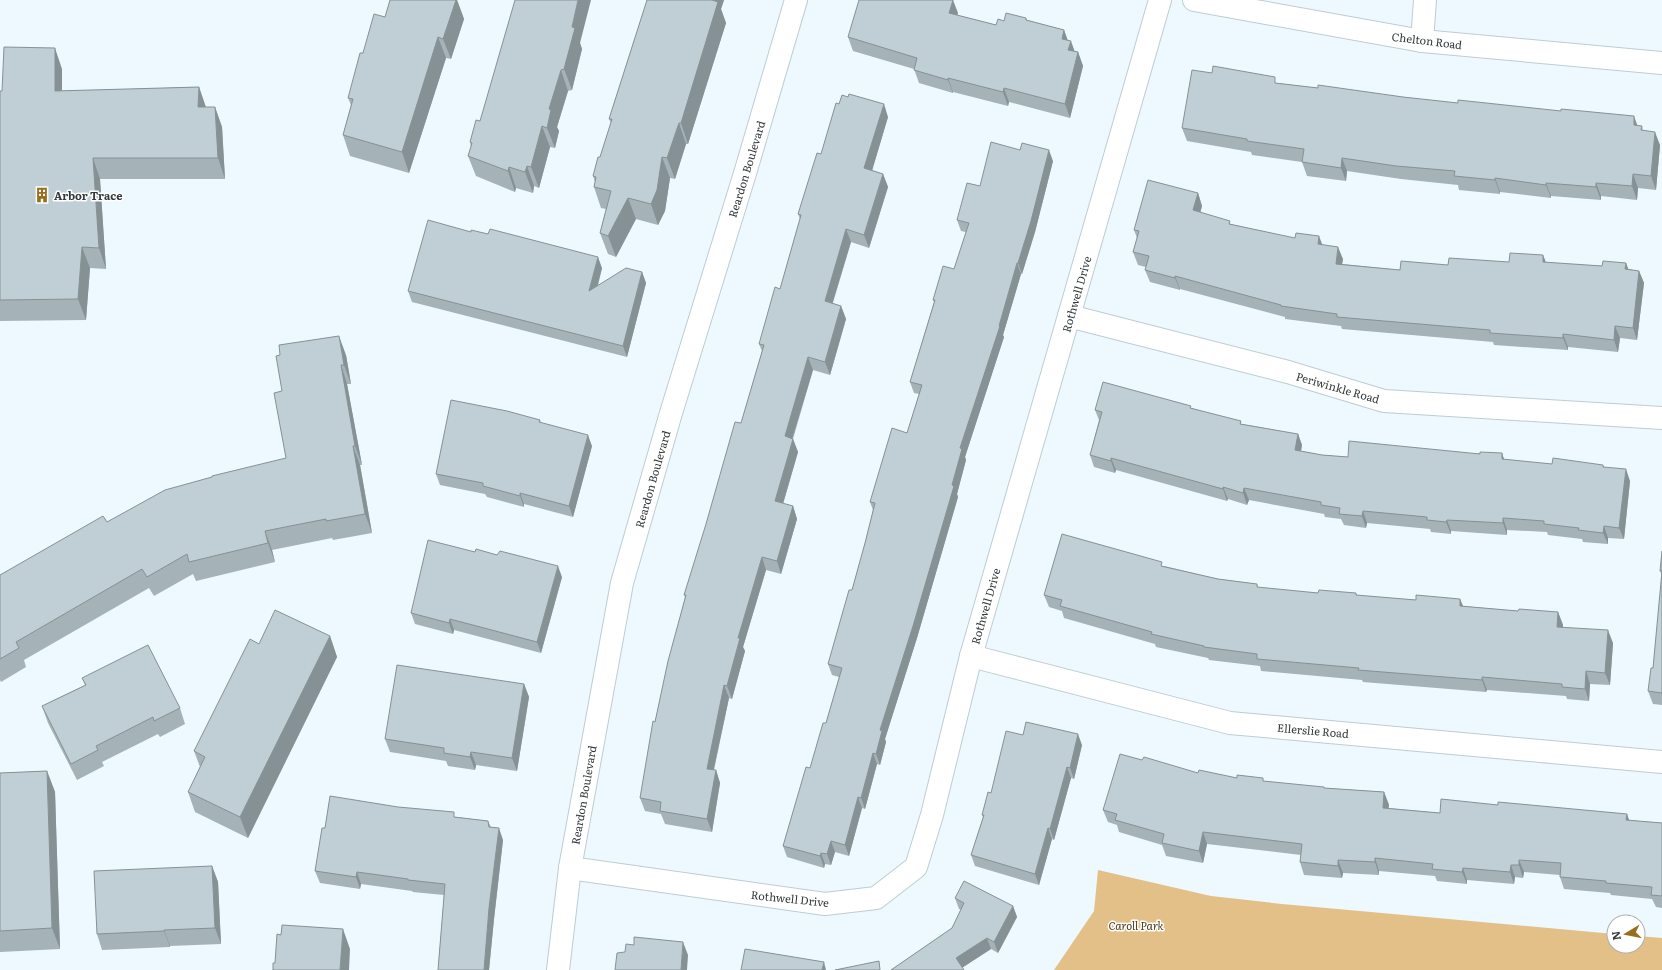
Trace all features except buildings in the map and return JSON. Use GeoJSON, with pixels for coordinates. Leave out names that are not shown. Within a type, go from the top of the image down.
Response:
{"type":"FeatureCollection","features":[{"type":"Feature","properties":{"kind":"street","name":"Reardon Boulevard"},"geometry":{"type":"LineString","coordinates":[[558,970],[570,868],[622,583],[671,414],[746,170],[796,0]]}},
{"type":"Feature","properties":{"kind":"street","name":"Rothwell Drive"},"geometry":{"type":"LineString","coordinates":[[570,868],[825,904],[876,898],[916,867],[932,814],[971,656],[1160,0]]}},
{"type":"Feature","properties":{"kind":"street","name":"Chelton Road"},"geometry":{"type":"LineString","coordinates":[[1194,0],[1422,41],[1662,63]]}},
{"type":"Feature","properties":{"kind":"street"},"geometry":{"type":"LineString","coordinates":[[1422,41],[1425,0]]}},
{"type":"Feature","properties":{"kind":"street","name":"Periwinkle Road"},"geometry":{"type":"LineString","coordinates":[[1069,316],[1288,372],[1384,401],[1662,418]]}},
{"type":"Feature","properties":{"kind":"street","name":"Ellerslie Road"},"geometry":{"type":"LineString","coordinates":[[971,656],[1230,723],[1662,762]]}},
{"type":"Feature","properties":{"kind":"green space","name":"Caroll Park"},"geometry":{"type":"Polygon","coordinates":[[[1098,870],[1211,896],[1282,904],[1606,933],[1606,954],[1646,954],[1646,937],[1662,938],[1662,970],[1054,970],[1094,911],[1098,870]]]}},
{"type":"Feature","properties":{"kind":"place","name":"Arbor Trace"},"geometry":{"type":"Point","coordinates":[42,195]}}]}
